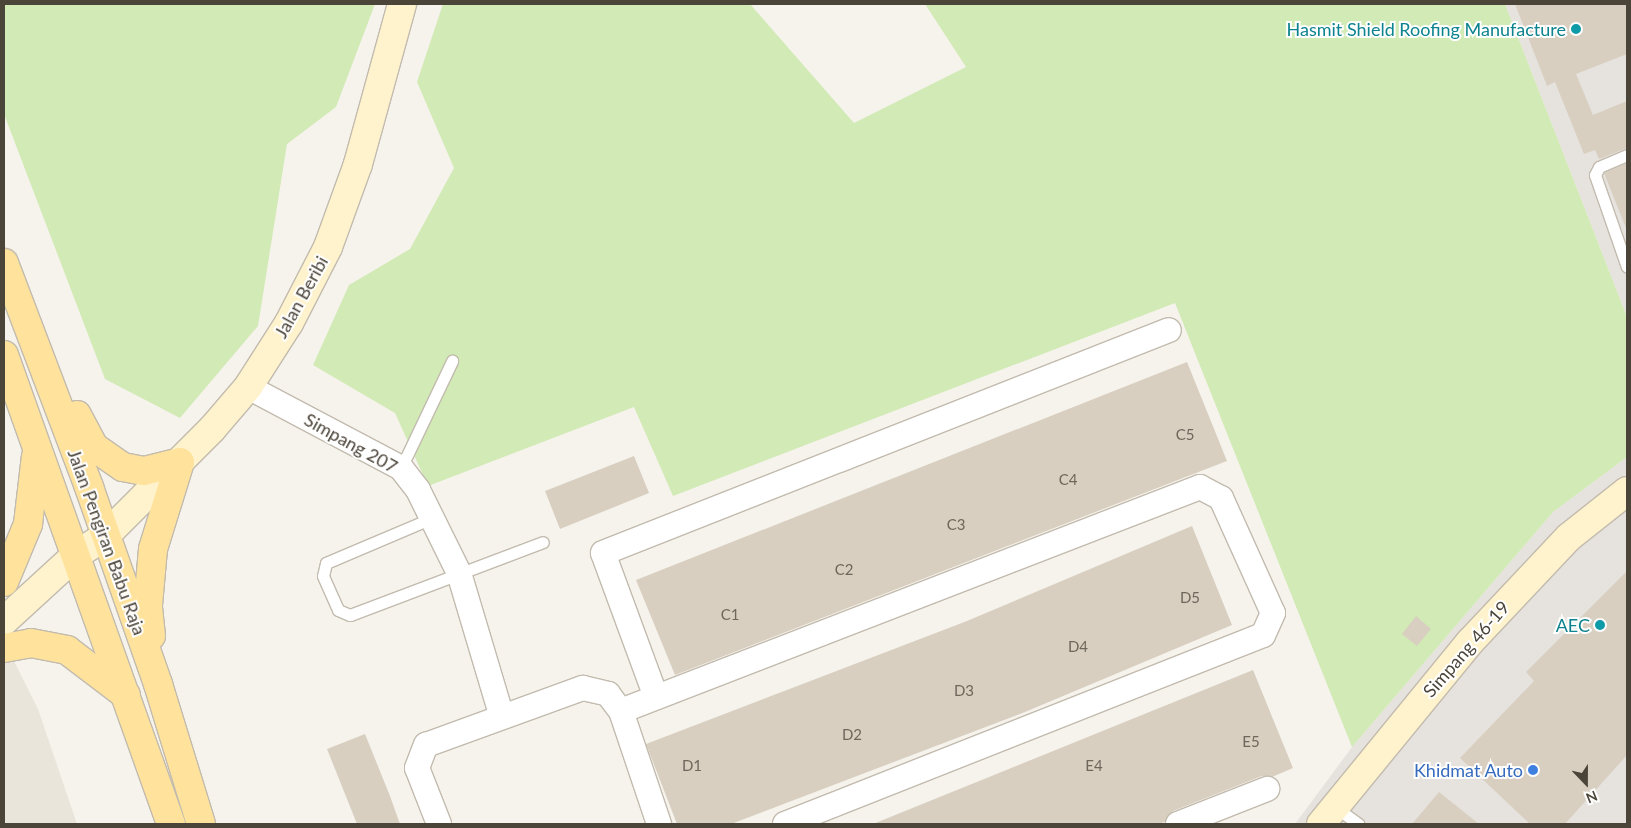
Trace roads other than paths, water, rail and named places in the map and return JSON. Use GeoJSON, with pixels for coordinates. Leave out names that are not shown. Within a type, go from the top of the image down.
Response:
{"type":"FeatureCollection","features":[{"type":"Feature","properties":{"kind":"main road","name":"Jalan Beribi"},"geometry":{"type":"LineString","coordinates":[[4,621],[76,556],[105,536],[180,462],[248,387],[289,324],[328,247],[358,164],[402,4]]}},
{"type":"Feature","properties":{"kind":"main road","name":"Jalan Pengiran Babu Raja"},"geometry":{"type":"LineString","coordinates":[[4,263],[158,684],[200,824]]}},
{"type":"Feature","properties":{"kind":"main road"},"geometry":{"type":"LineString","coordinates":[[24,317],[94,447],[123,467],[144,471],[180,462]]}},
{"type":"Feature","properties":{"kind":"main road","name":"Jalan Pengiran Babu Raja"},"geometry":{"type":"LineString","coordinates":[[4,354],[37,452],[171,824]]}},
{"type":"Feature","properties":{"kind":"main road"},"geometry":{"type":"LineString","coordinates":[[4,582],[28,524],[37,452]]}},
{"type":"Feature","properties":{"kind":"main road"},"geometry":{"type":"LineString","coordinates":[[158,684],[149,612],[148,577],[153,549],[180,462]]}},
{"type":"Feature","properties":{"kind":"main road","name":"Simpang 46-19"},"geometry":{"type":"LineString","coordinates":[[1328,816],[1501,607],[1569,537],[1627,491]]}},
{"type":"Feature","properties":{"kind":"main road"},"geometry":{"type":"LineString","coordinates":[[4,648],[31,643],[67,650],[126,695]]}},
{"type":"Feature","properties":{"kind":"street"},"geometry":{"type":"LineString","coordinates":[[656,698],[603,553],[1169,330]]}},
{"type":"Feature","properties":{"kind":"street","name":"Simpang 207"},"geometry":{"type":"LineString","coordinates":[[248,387],[401,468],[418,490],[459,573],[502,717]]}},
{"type":"Feature","properties":{"kind":"street"},"geometry":{"type":"LineString","coordinates":[[620,712],[1200,487],[1221,498],[1273,613],[1263,635],[785,824]]}},
{"type":"Feature","properties":{"kind":"street"},"geometry":{"type":"LineString","coordinates":[[439,824],[417,768],[426,745],[583,688],[608,694],[620,712],[659,824]]}},
{"type":"Feature","properties":{"kind":"street"},"geometry":{"type":"LineString","coordinates":[[1178,824],[1267,789]]}},
{"type":"Feature","properties":{"kind":"lane"},"geometry":{"type":"LineString","coordinates":[[1627,155],[1599,167],[1595,175],[1627,267]]}},
{"type":"Feature","properties":{"kind":"lane"},"geometry":{"type":"LineString","coordinates":[[401,468],[452,361]]}},
{"type":"Feature","properties":{"kind":"lane"},"geometry":{"type":"LineString","coordinates":[[432,518],[326,563],[323,576],[338,610],[350,615],[543,542]]}},
{"type":"Feature","properties":{"kind":"lane"},"geometry":{"type":"LineString","coordinates":[[1328,816],[1358,824]]}},
{"type":"Feature","properties":{"kind":"place","name":"Hasmit Shield Roofing Manufacture"},"geometry":{"type":"Point","coordinates":[1576,29]}},
{"type":"Feature","properties":{"kind":"place","name":"AEC"},"geometry":{"type":"Point","coordinates":[1600,625]}},
{"type":"Feature","properties":{"kind":"place","name":"Khidmat Auto"},"geometry":{"type":"Point","coordinates":[1533,770]}}]}
